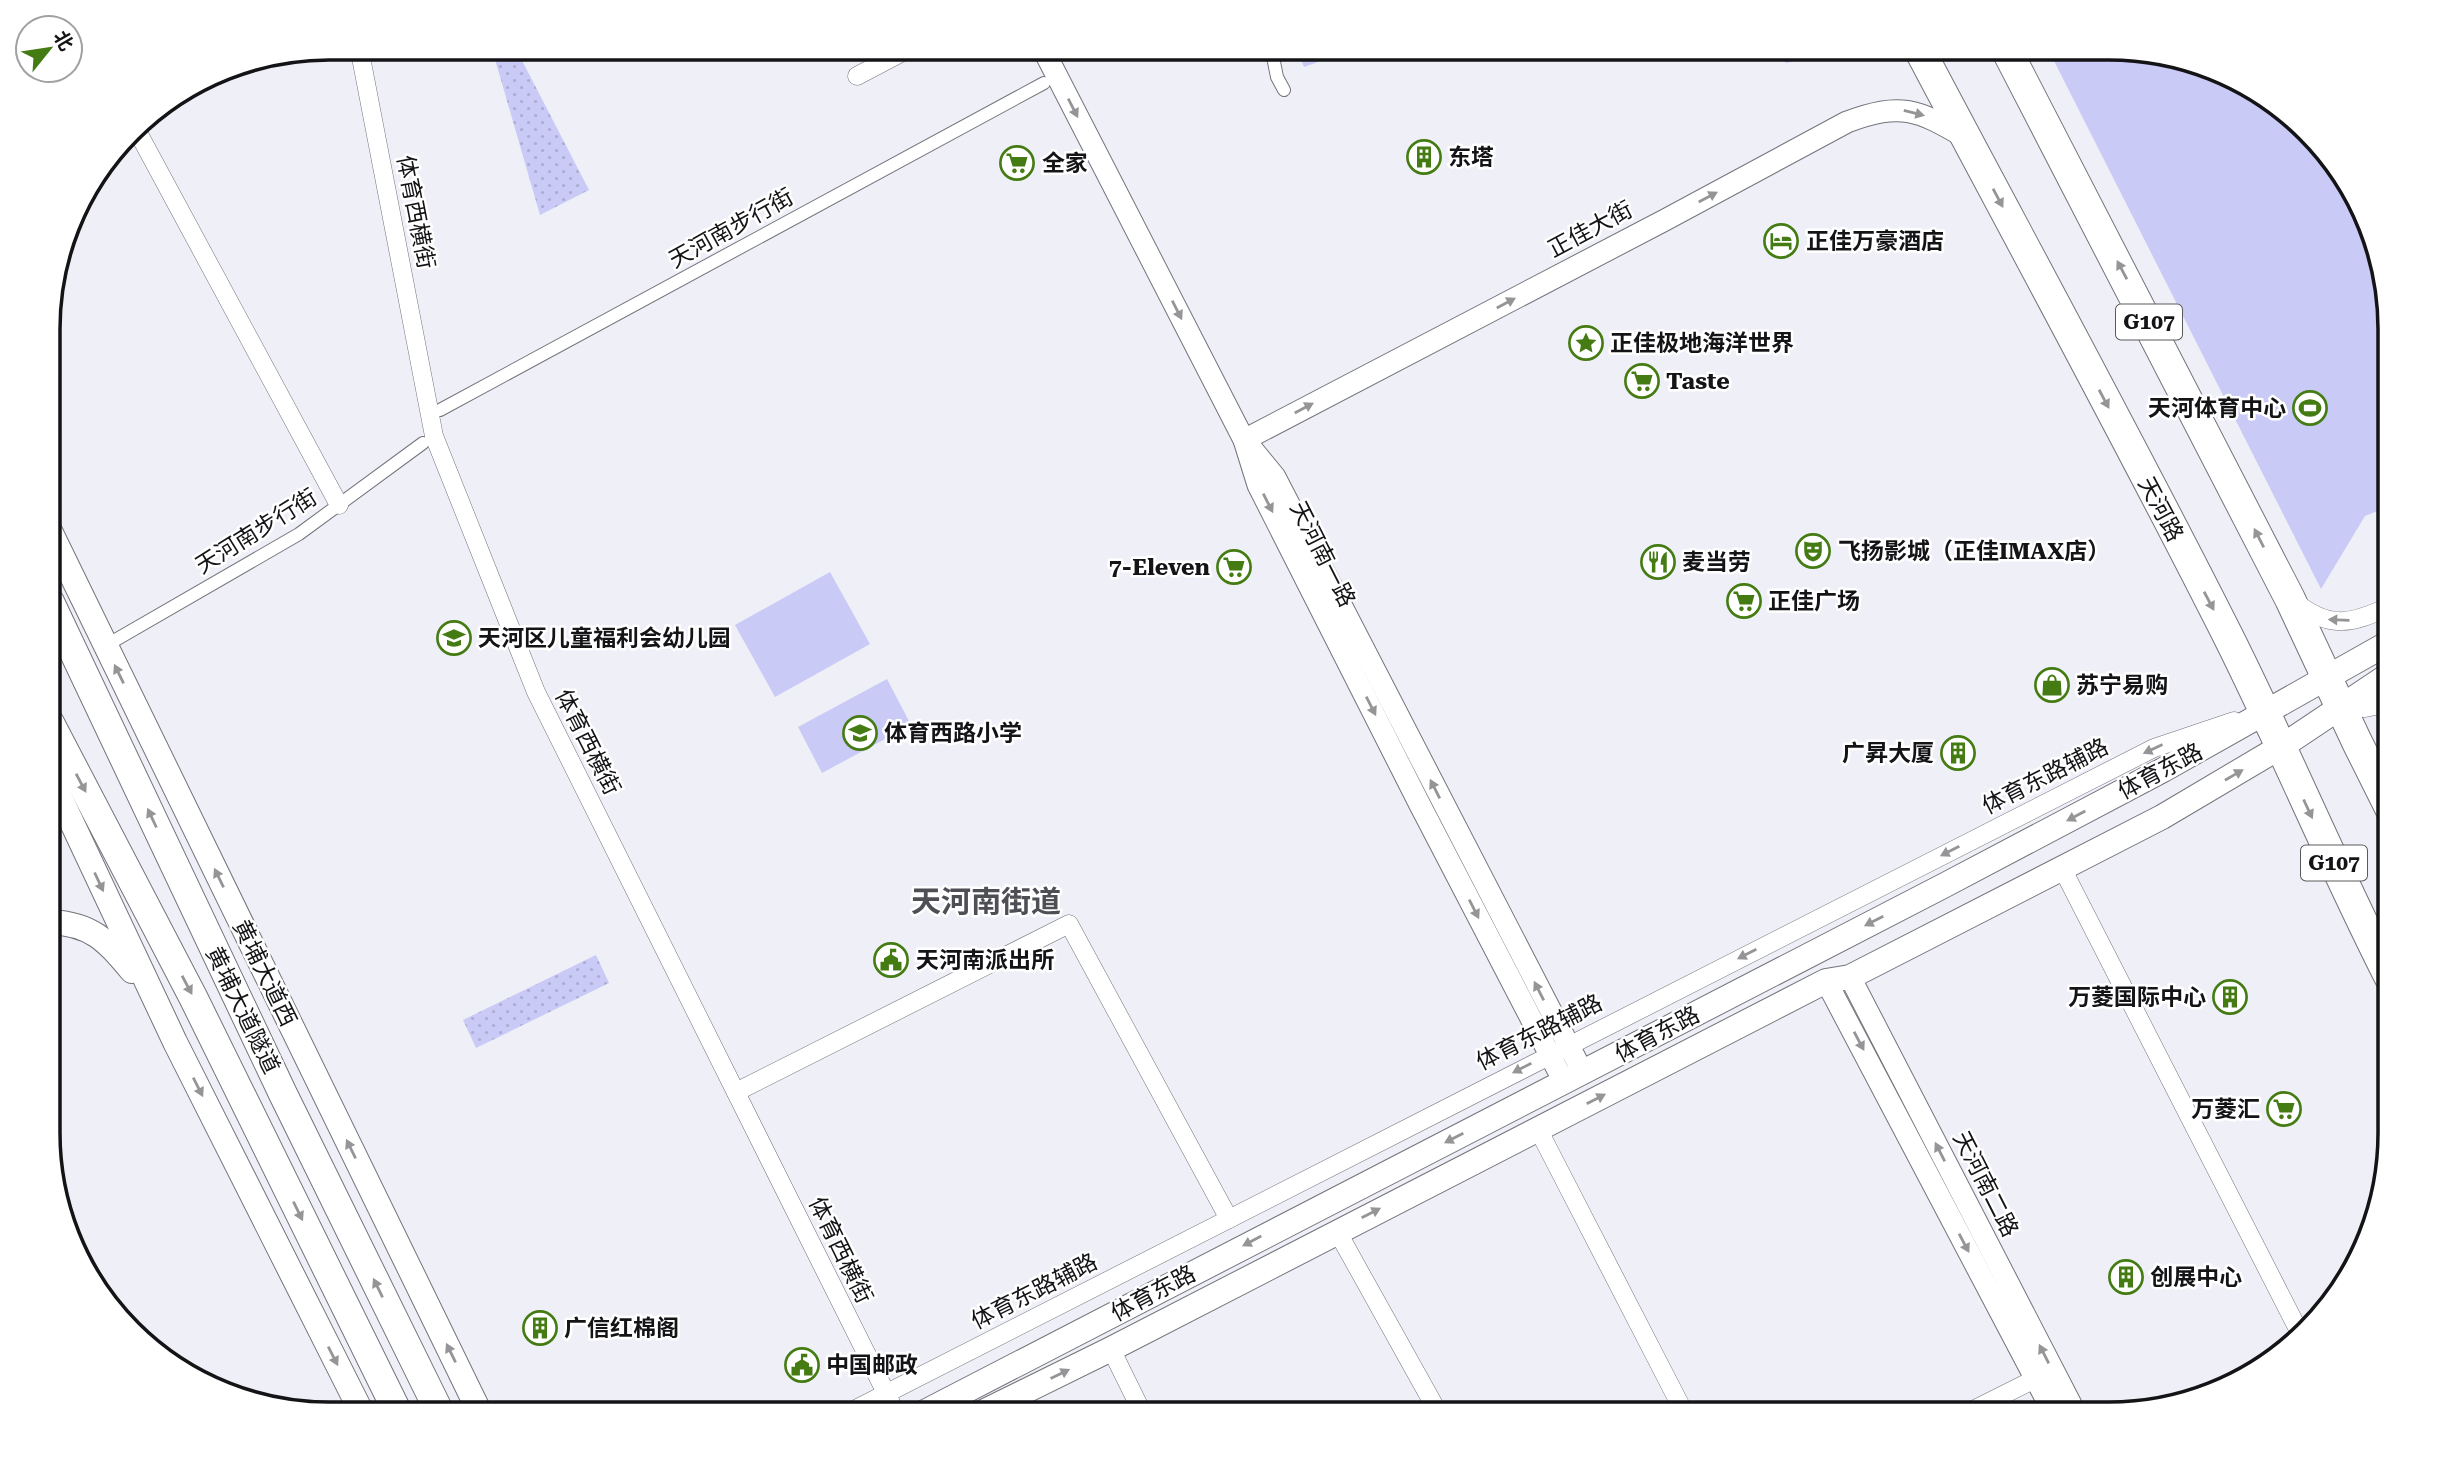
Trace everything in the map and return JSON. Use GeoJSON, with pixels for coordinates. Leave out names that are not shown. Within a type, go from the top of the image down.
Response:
{"type":"FeatureCollection","features":[{"type":"Feature","properties":{"kind":"highway","name":"天河路"},"geometry":{"type":"LineString","coordinates":[[1925,60],[2218,618],[2378,953]]}},
{"type":"Feature","properties":{"kind":"highway","name":"G107"},"geometry":{"type":"LineString","coordinates":[[2012,60],[2291,599],[2378,783]]}},
{"type":"Feature","properties":{"kind":"main road","name":"黄埔大道西"},"geometry":{"type":"LineString","coordinates":[[60,552],[475,1402]]}},
{"type":"Feature","properties":{"kind":"main road","name":"黄埔大道隧道"},"geometry":{"type":"LineString","coordinates":[[60,623],[283,1094],[435,1402]]}},
{"type":"Feature","properties":{"kind":"main road","name":"体育东路"},"geometry":{"type":"LineString","coordinates":[[944,1402],[2163,770],[2378,648]]}},
{"type":"Feature","properties":{"kind":"main road","name":"体育东路"},"geometry":{"type":"LineString","coordinates":[[1003,1402],[1538,1129],[2162,817],[2281,746],[2378,682]]}},
{"type":"Feature","properties":{"kind":"main road","name":"黄埔大道隧道"},"geometry":{"type":"LineString","coordinates":[[60,742],[193,997],[393,1402]]}},
{"type":"Feature","properties":{"kind":"main road"},"geometry":{"type":"LineString","coordinates":[[60,797],[175,1042],[356,1402]]}},
{"type":"Feature","properties":{"kind":"main road"},"geometry":{"type":"LineString","coordinates":[[60,923],[84,927],[107,943],[134,975],[175,1042]]}},
{"type":"Feature","properties":{"kind":"street","name":"体育西横街"},"geometry":{"type":"LineString","coordinates":[[361,60],[433,436],[536,692],[890,1402]]}},
{"type":"Feature","properties":{"kind":"street"},"geometry":{"type":"LineString","coordinates":[[857,76],[887,60]]}},
{"type":"Feature","properties":{"kind":"street","name":"天河南一路"},"geometry":{"type":"LineString","coordinates":[[1049,60],[1244,440],[1258,485],[1574,1077]]}},
{"type":"Feature","properties":{"kind":"street"},"geometry":{"type":"LineString","coordinates":[[1274,60],[1277,77],[1284,90]]}},
{"type":"Feature","properties":{"kind":"street","name":"天河南步行街"},"geometry":{"type":"LineString","coordinates":[[440,410],[1044,83]]}},
{"type":"Feature","properties":{"kind":"street","name":"正佳大街"},"geometry":{"type":"LineString","coordinates":[[1244,440],[1847,122],[1879,111],[1903,110],[1938,121],[1966,138]]}},
{"type":"Feature","properties":{"kind":"street"},"geometry":{"type":"LineString","coordinates":[[140,136],[339,505]]}},
{"type":"Feature","properties":{"kind":"street","name":"天河南步行街"},"geometry":{"type":"LineString","coordinates":[[106,646],[299,534],[423,443]]}},
{"type":"Feature","properties":{"kind":"street"},"geometry":{"type":"LineString","coordinates":[[2291,599],[2310,613],[2333,622],[2364,619],[2378,612]]}},
{"type":"Feature","properties":{"kind":"street"},"geometry":{"type":"LineString","coordinates":[[2341,706],[2365,708],[2378,705]]}},
{"type":"Feature","properties":{"kind":"street","name":"体育东路辅路"},"geometry":{"type":"LineString","coordinates":[[871,1402],[2154,748],[2264,712]]}},
{"type":"Feature","properties":{"kind":"street"},"geometry":{"type":"LineString","coordinates":[[2062,868],[2297,1327]]}},
{"type":"Feature","properties":{"kind":"street"},"geometry":{"type":"LineString","coordinates":[[736,1092],[1069,924],[1229,1219]]}},
{"type":"Feature","properties":{"kind":"street","name":"天河南二路"},"geometry":{"type":"LineString","coordinates":[[1838,979],[2047,1402]]}},
{"type":"Feature","properties":{"kind":"street","name":"天河南二路"},"geometry":{"type":"LineString","coordinates":[[1838,979],[2069,1402]]}},
{"type":"Feature","properties":{"kind":"street"},"geometry":{"type":"LineString","coordinates":[[1538,1129],[1679,1402]]}},
{"type":"Feature","properties":{"kind":"street"},"geometry":{"type":"LineString","coordinates":[[1337,1231],[1432,1402]]}},
{"type":"Feature","properties":{"kind":"street"},"geometry":{"type":"LineString","coordinates":[[1111,1349],[1137,1402]]}},
{"type":"Feature","properties":{"kind":"street"},"geometry":{"type":"LineString","coordinates":[[1990,1402],[2035,1380]]}},
{"type":"Feature","properties":{"kind":"shaded area"},"geometry":{"type":"Polygon","coordinates":[[[495,60],[522,60],[589,190],[540,215],[495,60]]]}},
{"type":"Feature","properties":{"kind":"shaded area"},"geometry":{"type":"Polygon","coordinates":[[[1301,60],[1324,60],[1304,67],[1301,60]]]}},
{"type":"Feature","properties":{"kind":"shaded area","name":"天河体育中心"},"geometry":{"type":"Polygon","coordinates":[[[2054,60],[2145,62],[2196,74],[2229,87],[2273,115],[2300,138],[2323,165],[2351,209],[2369,259],[2378,311],[2378,511],[2365,516],[2321,589],[2054,60]]]}},
{"type":"Feature","properties":{"kind":"shaded area"},"geometry":{"type":"Polygon","coordinates":[[[830,572],[870,644],[775,697],[735,625],[830,572]]]}},
{"type":"Feature","properties":{"kind":"shaded area"},"geometry":{"type":"Polygon","coordinates":[[[887,679],[911,725],[822,773],[798,727],[887,679]]]}},
{"type":"Feature","properties":{"kind":"shaded area"},"geometry":{"type":"Polygon","coordinates":[[[596,955],[609,983],[476,1048],[463,1020],[596,955]]]}},
{"type":"Feature","properties":{"kind":"place","name":"东塔"},"geometry":{"type":"Point","coordinates":[1424,157]}},
{"type":"Feature","properties":{"kind":"place","name":"全家"},"geometry":{"type":"Point","coordinates":[1017,163]}},
{"type":"Feature","properties":{"kind":"place","name":"正佳万豪酒店"},"geometry":{"type":"Point","coordinates":[1781,241]}},
{"type":"Feature","properties":{"kind":"place","name":"正佳极地海洋世界"},"geometry":{"type":"Point","coordinates":[1586,343]}},
{"type":"Feature","properties":{"kind":"place","name":"Taste"},"geometry":{"type":"Point","coordinates":[1642,381]}},
{"type":"Feature","properties":{"kind":"place","name":"天河体育中心"},"geometry":{"type":"Point","coordinates":[2310,408]}},
{"type":"Feature","properties":{"kind":"place","name":"飞扬影城（正佳IMAX店）"},"geometry":{"type":"Point","coordinates":[1813,551]}},
{"type":"Feature","properties":{"kind":"place","name":"麦当劳"},"geometry":{"type":"Point","coordinates":[1658,562]}},
{"type":"Feature","properties":{"kind":"place","name":"7-Eleven"},"geometry":{"type":"Point","coordinates":[1234,567]}},
{"type":"Feature","properties":{"kind":"place","name":"正佳广场"},"geometry":{"type":"Point","coordinates":[1744,601]}},
{"type":"Feature","properties":{"kind":"place","name":"天河区儿童福利会幼儿园"},"geometry":{"type":"Point","coordinates":[454,638]}},
{"type":"Feature","properties":{"kind":"place","name":"苏宁易购"},"geometry":{"type":"Point","coordinates":[2052,685]}},
{"type":"Feature","properties":{"kind":"place","name":"体育西路小学"},"geometry":{"type":"Point","coordinates":[860,733]}},
{"type":"Feature","properties":{"kind":"place","name":"广昇大厦"},"geometry":{"type":"Point","coordinates":[1958,753]}},
{"type":"Feature","properties":{"kind":"place","name":"天河南派出所"},"geometry":{"type":"Point","coordinates":[891,960]}},
{"type":"Feature","properties":{"kind":"place","name":"万菱国际中心"},"geometry":{"type":"Point","coordinates":[2230,997]}},
{"type":"Feature","properties":{"kind":"place","name":"万菱汇"},"geometry":{"type":"Point","coordinates":[2284,1109]}},
{"type":"Feature","properties":{"kind":"place","name":"创展中心"},"geometry":{"type":"Point","coordinates":[2126,1277]}},
{"type":"Feature","properties":{"kind":"place","name":"广信红棉阁"},"geometry":{"type":"Point","coordinates":[540,1328]}},
{"type":"Feature","properties":{"kind":"place","name":"中国邮政"},"geometry":{"type":"Point","coordinates":[802,1365]}},
{"type":"Feature","properties":{"kind":"district","name":"天河南街道"},"geometry":{"type":"Point","coordinates":[986,902]}}]}
